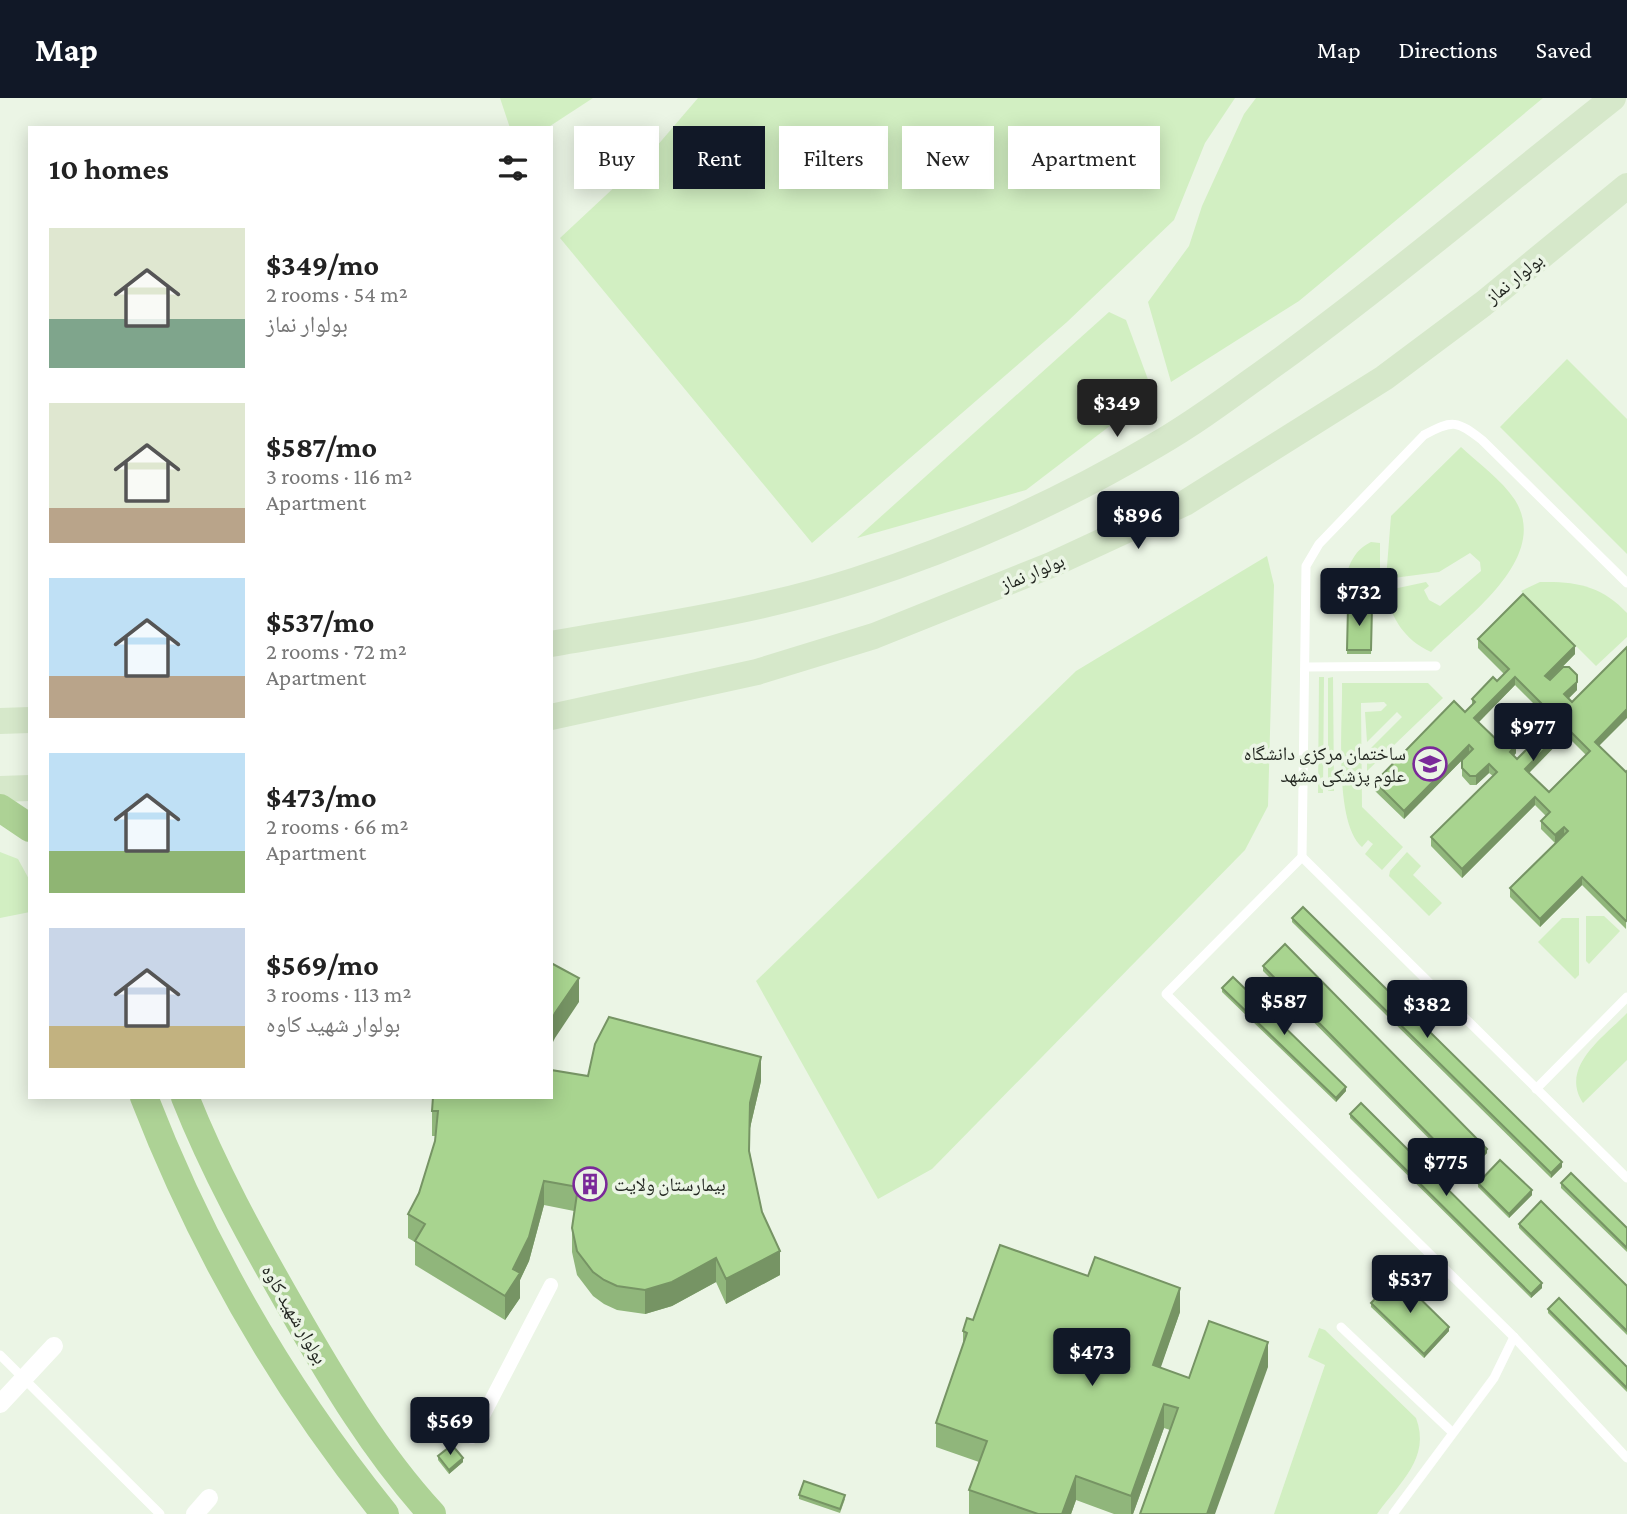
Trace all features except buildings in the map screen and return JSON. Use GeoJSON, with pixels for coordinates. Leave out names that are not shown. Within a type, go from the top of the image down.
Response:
{"type":"FeatureCollection","features":[{"type":"Feature","properties":{"kind":"main road"},"geometry":{"type":"LineString","coordinates":[[553,644],[747,608],[855,581],[1033,510],[1157,445],[1241,388],[1335,320],[1613,98]]}},
{"type":"Feature","properties":{"kind":"main road","name":"بولوار نماز"},"geometry":{"type":"LineString","coordinates":[[553,717],[757,672],[874,636],[1051,565],[1185,503],[1384,378],[1483,304],[1627,186]]}},
{"type":"Feature","properties":{"kind":"main road"},"geometry":{"type":"LineString","coordinates":[[0,721],[28,720]]}},
{"type":"Feature","properties":{"kind":"main road"},"geometry":{"type":"LineString","coordinates":[[0,789],[28,788]]}},
{"type":"Feature","properties":{"kind":"main road"},"geometry":{"type":"LineString","coordinates":[[0,808],[28,827]]}},
{"type":"Feature","properties":{"kind":"main road","name":"بولوار شهید کاوه"},"geometry":{"type":"LineString","coordinates":[[145,1099],[211,1247],[288,1382],[347,1466],[385,1514]]}},
{"type":"Feature","properties":{"kind":"main road","name":"بولوار شهید کاوه"},"geometry":{"type":"LineString","coordinates":[[186,1099],[246,1228],[325,1367],[414,1494],[432,1514]]}},
{"type":"Feature","properties":{"kind":"street"},"geometry":{"type":"LineString","coordinates":[[472,1437],[551,1285]]}},
{"type":"Feature","properties":{"kind":"street"},"geometry":{"type":"LineString","coordinates":[[0,1404],[54,1346]]}},
{"type":"Feature","properties":{"kind":"street"},"geometry":{"type":"LineString","coordinates":[[195,1514],[209,1498]]}},
{"type":"Feature","properties":{"kind":"lane"},"geometry":{"type":"LineString","coordinates":[[1627,583],[1482,440],[1462,425],[1446,423],[1424,435],[1320,544],[1306,566],[1307,667],[1302,857],[1167,994],[1514,1338],[1627,1458]]}},
{"type":"Feature","properties":{"kind":"lane"},"geometry":{"type":"LineString","coordinates":[[1307,667],[1436,666]]}},
{"type":"Feature","properties":{"kind":"lane"},"geometry":{"type":"LineString","coordinates":[[1302,857],[1627,1178]]}},
{"type":"Feature","properties":{"kind":"lane"},"geometry":{"type":"LineString","coordinates":[[1536,1089],[1627,997]]}},
{"type":"Feature","properties":{"kind":"lane"},"geometry":{"type":"LineString","coordinates":[[1341,1327],[1452,1432]]}},
{"type":"Feature","properties":{"kind":"lane"},"geometry":{"type":"LineString","coordinates":[[1393,1514],[1494,1378],[1514,1338]]}},
{"type":"Feature","properties":{"kind":"lane"},"geometry":{"type":"LineString","coordinates":[[0,1355],[160,1514]]}},
{"type":"Feature","properties":{"kind":"green space"},"geometry":{"type":"Polygon","coordinates":[[[500,98],[593,98],[550,126],[509,126],[500,98]]]}},
{"type":"Feature","properties":{"kind":"green space"},"geometry":{"type":"Polygon","coordinates":[[[698,98],[1235,98],[1205,143],[1174,220],[1067,322],[812,543],[560,238],[612,189],[659,189],[659,144],[673,127],[673,189],[765,189],[765,126],[674,126],[698,98]]]}},
{"type":"Feature","properties":{"kind":"green space"},"geometry":{"type":"Polygon","coordinates":[[[1256,98],[1543,98],[1299,301],[1171,382],[1148,302],[1189,246],[1202,206],[1244,114],[1256,98]]]}},
{"type":"Feature","properties":{"kind":"green space"},"geometry":{"type":"Polygon","coordinates":[[[1109,312],[1126,320],[1153,393],[1026,490],[857,538],[1109,312]]]}},
{"type":"Feature","properties":{"kind":"green space"},"geometry":{"type":"Polygon","coordinates":[[[1567,359],[1627,419],[1627,554],[1500,427],[1567,359]]]}},
{"type":"Feature","properties":{"kind":"green space"},"geometry":{"type":"Polygon","coordinates":[[[1461,447],[1497,479],[1515,500],[1523,522],[1522,543],[1514,564],[1500,584],[1431,652],[1413,641],[1400,627],[1384,591],[1426,582],[1429,586],[1424,590],[1429,600],[1440,606],[1481,571],[1480,562],[1470,553],[1439,572],[1386,579],[1391,516],[1461,447]]]}},
{"type":"Feature","properties":{"kind":"green space"},"geometry":{"type":"Polygon","coordinates":[[[1371,542],[1380,543],[1380,600],[1344,600],[1346,575],[1352,559],[1371,542]]]}},
{"type":"Feature","properties":{"kind":"green space"},"geometry":{"type":"Polygon","coordinates":[[[1267,556],[1274,585],[1268,806],[1245,850],[932,1169],[878,1199],[756,981],[1076,671],[1267,556]]]}},
{"type":"Feature","properties":{"kind":"green space"},"geometry":{"type":"Polygon","coordinates":[[[1540,582],[1577,584],[1608,597],[1627,613],[1627,637],[1596,666],[1521,591],[1540,582]]]}},
{"type":"Feature","properties":{"kind":"green space"},"geometry":{"type":"Polygon","coordinates":[[[1319,677],[1324,677],[1323,793],[1318,793],[1319,677]]]}},
{"type":"Feature","properties":{"kind":"green space"},"geometry":{"type":"Polygon","coordinates":[[[1333,677],[1334,791],[1328,791],[1328,678],[1333,677]]]}},
{"type":"Feature","properties":{"kind":"green space"},"geometry":{"type":"Polygon","coordinates":[[[1342,683],[1428,683],[1443,698],[1367,771],[1367,752],[1402,717],[1397,712],[1367,742],[1365,712],[1381,711],[1387,705],[1384,702],[1361,703],[1362,807],[1403,847],[1382,870],[1365,854],[1373,844],[1368,840],[1362,847],[1353,834],[1347,816],[1342,770],[1342,683]]]}},
{"type":"Feature","properties":{"kind":"green space"},"geometry":{"type":"Polygon","coordinates":[[[0,852],[18,859],[28,877],[28,912],[0,918],[0,852]]]}},
{"type":"Feature","properties":{"kind":"green space"},"geometry":{"type":"Polygon","coordinates":[[[1407,852],[1421,866],[1413,875],[1442,903],[1429,916],[1389,876],[1390,871],[1407,852]]]}},
{"type":"Feature","properties":{"kind":"green space"},"geometry":{"type":"Polygon","coordinates":[[[1586,916],[1604,916],[1620,931],[1589,964],[1586,961],[1586,916]]]}},
{"type":"Feature","properties":{"kind":"green space"},"geometry":{"type":"Polygon","coordinates":[[[1562,918],[1579,918],[1579,975],[1575,979],[1538,942],[1562,918]]]}},
{"type":"Feature","properties":{"kind":"green space"},"geometry":{"type":"Polygon","coordinates":[[[1627,1013],[1627,1060],[1583,1103],[1577,1090],[1580,1065],[1587,1054],[1627,1013]]]}},
{"type":"Feature","properties":{"kind":"green space"},"geometry":{"type":"Polygon","coordinates":[[[1319,1328],[1325,1330],[1416,1418],[1420,1432],[1416,1458],[1411,1469],[1377,1514],[1274,1514],[1325,1365],[1308,1357],[1319,1328]]]}},
{"type":"Feature","properties":{"kind":"place","name":"ساختمان مرکزی دانشگاه علوم پزشکی مشهد"},"geometry":{"type":"Point","coordinates":[1430,764]}},
{"type":"Feature","properties":{"kind":"place","name":"بیمارستان ولایت"},"geometry":{"type":"Point","coordinates":[590,1184]}}]}
